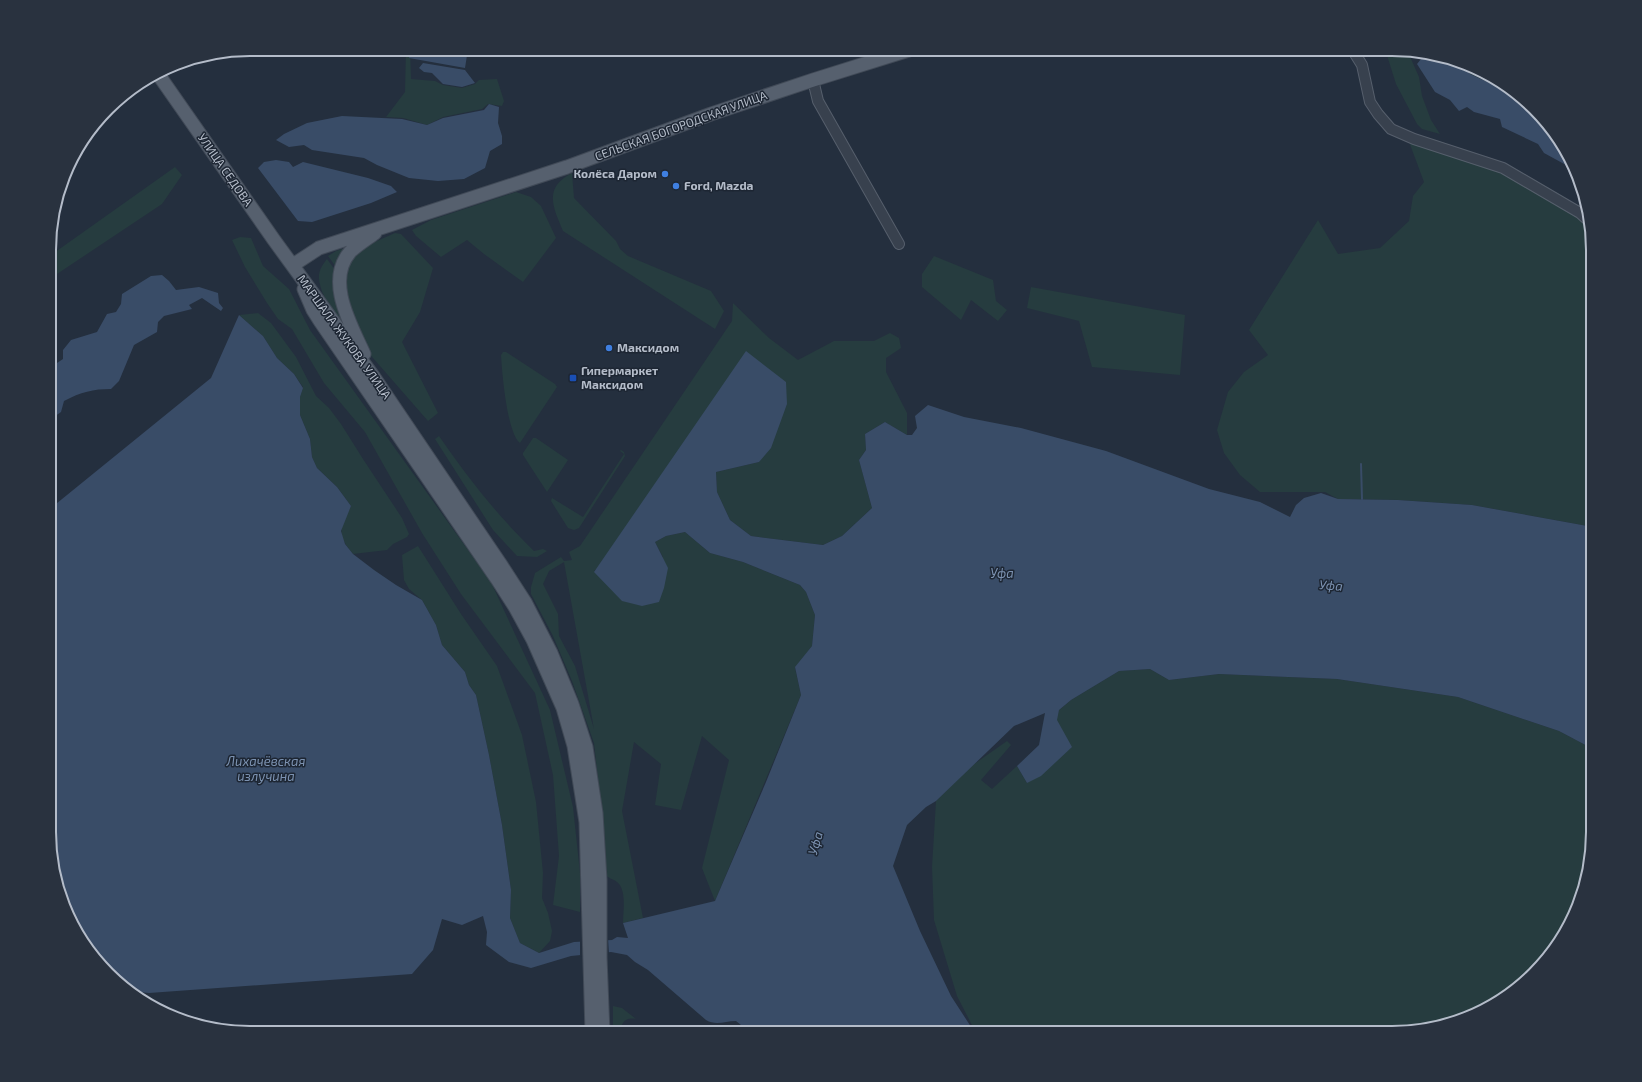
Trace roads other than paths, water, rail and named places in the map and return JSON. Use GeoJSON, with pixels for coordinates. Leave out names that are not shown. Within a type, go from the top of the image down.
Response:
{"type":"FeatureCollection","features":[{"type":"Feature","properties":{"kind":"main road","name":"СЕЛЬСКАЯ БОГОРОДСКАЯ УЛИЦА"},"geometry":{"type":"LineString","coordinates":[[293,265],[319,248],[567,167],[711,114],[890,56]]}},
{"type":"Feature","properties":{"kind":"main road","name":"УЛИЦА СЕДОВА"},"geometry":{"type":"LineString","coordinates":[[161,78],[293,265]]}},
{"type":"Feature","properties":{"kind":"main road"},"geometry":{"type":"LineString","coordinates":[[373,376],[348,318],[342,299],[339,278],[342,265],[351,252],[383,226]]}},
{"type":"Feature","properties":{"kind":"main road","name":"МАРШАЛА ЖУКОВА УЛИЦА"},"geometry":{"type":"LineString","coordinates":[[293,265],[373,376],[501,565],[525,602],[551,653],[572,704],[586,747],[596,813],[594,879]]}},
{"type":"Feature","properties":{"kind":"main road","name":"МАРШАЛА ЖУКОВА УЛИЦА"},"geometry":{"type":"LineString","coordinates":[[293,265],[313,310],[320,321],[497,579],[515,607],[533,640],[563,708],[574,746],[594,879]]}},
{"type":"Feature","properties":{"kind":"main road"},"geometry":{"type":"LineString","coordinates":[[594,879],[597,1006],[601,1026]]}},
{"type":"Feature","properties":{"kind":"main road"},"geometry":{"type":"LineString","coordinates":[[593,1026],[597,1006]]}},
{"type":"Feature","properties":{"kind":"street"},"geometry":{"type":"LineString","coordinates":[[1356,56],[1362,65],[1370,102],[1391,129],[1414,139],[1503,168],[1582,215]]}},
{"type":"Feature","properties":{"kind":"street"},"geometry":{"type":"LineString","coordinates":[[813,80],[818,101],[899,244]]}},
{"type":"Feature","properties":{"kind":"water"},"geometry":{"type":"Polygon","coordinates":[[[409,56],[467,56],[465,68],[409,58],[409,56]]]}},
{"type":"Feature","properties":{"kind":"water"},"geometry":{"type":"Polygon","coordinates":[[[1421,59],[1454,66],[1493,84],[1510,96],[1538,122],[1546,132],[1560,153],[1566,164],[1572,179],[1566,165],[1544,153],[1538,144],[1502,127],[1500,119],[1474,112],[1467,107],[1459,111],[1450,100],[1435,92],[1417,64],[1421,59]]]}},
{"type":"Feature","properties":{"kind":"water"},"geometry":{"type":"Polygon","coordinates":[[[423,63],[465,70],[475,83],[462,87],[443,84],[432,73],[424,72],[419,68],[423,63]]]}},
{"type":"Feature","properties":{"kind":"water"},"geometry":{"type":"Polygon","coordinates":[[[489,104],[499,107],[498,123],[502,136],[502,144],[490,151],[485,168],[464,179],[438,181],[409,178],[364,158],[312,150],[304,145],[289,147],[276,140],[284,134],[307,123],[342,116],[402,119],[427,125],[443,118],[484,110],[489,104]]]}},
{"type":"Feature","properties":{"kind":"water"},"geometry":{"type":"Polygon","coordinates":[[[276,160],[289,162],[293,167],[303,162],[368,178],[391,186],[397,192],[371,203],[312,222],[298,221],[258,168],[264,162],[276,160]]]}},
{"type":"Feature","properties":{"kind":"water"},"geometry":{"type":"Polygon","coordinates":[[[162,275],[176,290],[199,287],[218,293],[219,303],[223,308],[221,311],[202,298],[189,305],[192,309],[164,316],[158,322],[157,332],[134,345],[119,381],[111,389],[82,393],[70,398],[64,401],[61,412],[56,416],[56,364],[63,359],[63,350],[71,340],[97,332],[107,314],[116,312],[121,304],[122,294],[151,276],[162,275]]]}},
{"type":"Feature","properties":{"kind":"water"},"geometry":{"type":"Polygon","coordinates":[[[239,315],[263,336],[277,358],[294,374],[303,388],[300,397],[300,415],[310,439],[312,457],[317,468],[337,487],[351,506],[341,531],[345,544],[353,554],[374,570],[422,600],[436,625],[442,645],[465,672],[469,685],[476,695],[502,825],[511,890],[510,918],[520,943],[539,953],[574,942],[612,940],[617,937],[628,938],[623,923],[715,901],[766,782],[801,695],[795,667],[812,646],[815,615],[806,592],[800,585],[743,562],[710,553],[685,532],[666,536],[655,542],[668,568],[664,588],[659,602],[642,606],[622,601],[594,572],[746,351],[786,382],[787,404],[771,448],[759,462],[716,472],[717,492],[730,520],[751,536],[823,545],[842,536],[872,508],[859,460],[866,450],[865,434],[885,422],[907,435],[912,435],[917,428],[915,416],[928,405],[964,417],[1021,428],[1106,451],[1209,489],[1260,502],[1290,517],[1296,505],[1304,498],[1321,493],[1338,499],[1398,500],[1472,505],[1586,526],[1586,745],[1559,731],[1458,697],[1337,679],[1219,674],[1169,680],[1150,669],[1119,671],[1071,700],[1059,710],[1057,720],[1072,747],[1041,776],[1027,783],[1017,766],[1039,745],[1045,713],[1014,726],[936,801],[926,807],[907,825],[893,866],[920,931],[951,996],[970,1026],[742,1026],[736,1021],[713,1023],[706,1020],[648,970],[627,955],[611,952],[571,956],[531,968],[509,962],[486,945],[487,932],[483,916],[462,925],[442,919],[433,950],[412,974],[149,993],[141,992],[122,978],[104,960],[89,940],[76,918],[66,894],[60,870],[56,845],[56,504],[211,378],[239,315]]]}},
{"type":"Feature","properties":{"kind":"waterway"},"geometry":{"type":"LineString","coordinates":[[1361,464],[1362,499]]}},
{"type":"Feature","properties":{"kind":"place","name":"Колёса Даром"},"geometry":{"type":"Point","coordinates":[665,174]}},
{"type":"Feature","properties":{"kind":"place","name":"Ford, Mazda"},"geometry":{"type":"Point","coordinates":[676,186]}},
{"type":"Feature","properties":{"kind":"place","name":"Максидом"},"geometry":{"type":"Point","coordinates":[609,348]}},
{"type":"Feature","properties":{"kind":"place","name":"Гипермаркет Максидом"},"geometry":{"type":"Point","coordinates":[573,378]}},
{"type":"Feature","properties":{"kind":"water label","name":"Уфа"},"geometry":{"type":"Point","coordinates":[1002,573]}},
{"type":"Feature","properties":{"kind":"water label","name":"Уфа"},"geometry":{"type":"Point","coordinates":[1331,585]}},
{"type":"Feature","properties":{"kind":"water label","name":"Лихачёвская излучина"},"geometry":{"type":"Point","coordinates":[266,768]}},
{"type":"Feature","properties":{"kind":"water label","name":"Уфа"},"geometry":{"type":"Point","coordinates":[815,843]}}]}
